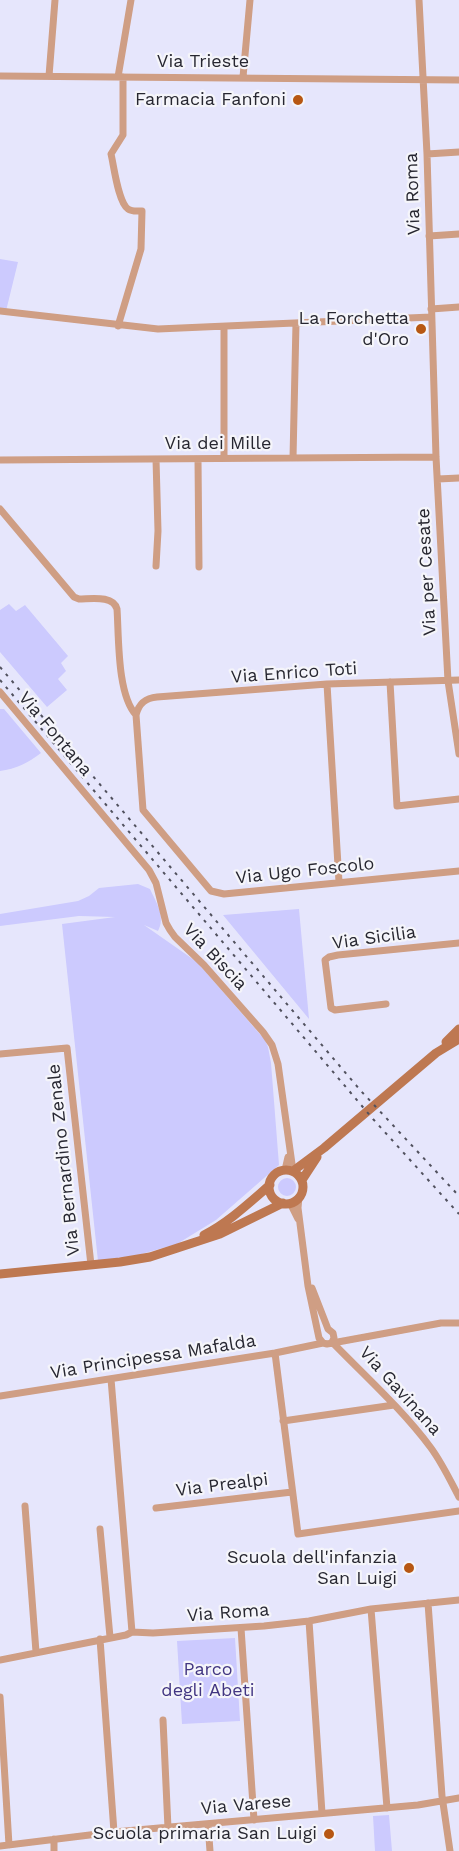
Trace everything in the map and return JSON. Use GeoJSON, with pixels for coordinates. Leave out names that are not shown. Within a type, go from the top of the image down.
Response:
{"type":"FeatureCollection","features":[{"type":"Feature","properties":{"kind":"street"},"geometry":{"type":"LineString","coordinates":[[49,76],[55,0]]}},
{"type":"Feature","properties":{"kind":"street"},"geometry":{"type":"LineString","coordinates":[[118,326],[141,249],[142,230],[142,211],[132,211],[126,208],[120,198],[111,153],[123,135],[121,77],[131,0]]}},
{"type":"Feature","properties":{"kind":"street"},"geometry":{"type":"LineString","coordinates":[[243,77],[250,0]]}},
{"type":"Feature","properties":{"kind":"street","name":"Via Roma"},"geometry":{"type":"LineString","coordinates":[[419,0],[427,153],[434,388]]}},
{"type":"Feature","properties":{"kind":"street"},"geometry":{"type":"LineString","coordinates":[[406,80],[423,65]]}},
{"type":"Feature","properties":{"kind":"street","name":"Via Trieste"},"geometry":{"type":"LineString","coordinates":[[0,76],[459,80]]}},
{"type":"Feature","properties":{"kind":"street"},"geometry":{"type":"LineString","coordinates":[[427,153],[459,152]]}},
{"type":"Feature","properties":{"kind":"street"},"geometry":{"type":"LineString","coordinates":[[429,236],[459,234]]}},
{"type":"Feature","properties":{"kind":"street"},"geometry":{"type":"LineString","coordinates":[[0,311],[158,329],[296,323],[431,313],[459,307]]}},
{"type":"Feature","properties":{"kind":"street"},"geometry":{"type":"LineString","coordinates":[[293,458],[296,323]]}},
{"type":"Feature","properties":{"kind":"street"},"geometry":{"type":"LineString","coordinates":[[224,327],[224,459]]}},
{"type":"Feature","properties":{"kind":"street","name":"Via per Cesate"},"geometry":{"type":"LineString","coordinates":[[434,388],[448,681],[459,754]]}},
{"type":"Feature","properties":{"kind":"street","name":"Via dei Mille"},"geometry":{"type":"LineString","coordinates":[[0,460],[436,457]]}},
{"type":"Feature","properties":{"kind":"street"},"geometry":{"type":"LineString","coordinates":[[156,459],[158,531],[156,566]]}},
{"type":"Feature","properties":{"kind":"street"},"geometry":{"type":"LineString","coordinates":[[198,459],[199,567]]}},
{"type":"Feature","properties":{"kind":"street"},"geometry":{"type":"LineString","coordinates":[[438,478],[459,478]]}},
{"type":"Feature","properties":{"kind":"street","name":"Via Ugo Foscolo"},"geometry":{"type":"LineString","coordinates":[[0,509],[74,597],[110,600],[115,603],[123,686],[125,696],[136,715]]}},
{"type":"Feature","properties":{"kind":"street","name":"Via Enrico Toti"},"geometry":{"type":"LineString","coordinates":[[142,702],[157,697],[327,684],[459,680]]}},
{"type":"Feature","properties":{"kind":"street"},"geometry":{"type":"LineString","coordinates":[[390,682],[397,806],[459,799]]}},
{"type":"Feature","properties":{"kind":"street"},"geometry":{"type":"LineString","coordinates":[[327,684],[339,882]]}},
{"type":"Feature","properties":{"kind":"street","name":"Via Fontana"},"geometry":{"type":"LineString","coordinates":[[0,692],[87,795]]}},
{"type":"Feature","properties":{"kind":"street"},"geometry":{"type":"LineString","coordinates":[[125,696],[142,702]]}},
{"type":"Feature","properties":{"kind":"street","name":"Via Ugo Foscolo"},"geometry":{"type":"LineString","coordinates":[[142,702],[136,715],[143,810],[206,887],[216,893],[459,871]]}},
{"type":"Feature","properties":{"kind":"street","name":"Via Biscia"},"geometry":{"type":"LineString","coordinates":[[87,795],[153,876],[166,923],[175,937],[204,965],[268,1038],[278,1064],[289,1152],[289,1171]]}},
{"type":"Feature","properties":{"kind":"street","name":"Via Sicilia"},"geometry":{"type":"LineString","coordinates":[[386,1004],[334,1010],[331,1008],[325,960],[338,955],[459,943]]}},
{"type":"Feature","properties":{"kind":"street"},"geometry":{"type":"LineString","coordinates":[[174,1249],[214,1230],[270,1185],[276,1173],[289,1171],[324,1148],[436,1053],[459,1029]]}},
{"type":"Feature","properties":{"kind":"street"},"geometry":{"type":"LineString","coordinates":[[436,1053],[459,1039]]}},
{"type":"Feature","properties":{"kind":"street","name":"Via Bernardino Zenale"},"geometry":{"type":"LineString","coordinates":[[0,1054],[67,1048],[91,1265]]}},
{"type":"Feature","properties":{"kind":"street"},"geometry":{"type":"LineString","coordinates":[[324,1148],[302,1180],[303,1189],[298,1208],[306,1273],[320,1339],[327,1344],[441,1323],[459,1323]]}},
{"type":"Feature","properties":{"kind":"street"},"geometry":{"type":"LineString","coordinates":[[289,1171],[302,1180]]}},
{"type":"Feature","properties":{"kind":"street"},"geometry":{"type":"LineString","coordinates":[[270,1185],[272,1195],[287,1203],[300,1225]]}},
{"type":"Feature","properties":{"kind":"street"},"geometry":{"type":"LineString","coordinates":[[0,1274],[143,1258],[220,1234],[300,1197]]}},
{"type":"Feature","properties":{"kind":"street"},"geometry":{"type":"LineString","coordinates":[[306,1273],[334,1338],[332,1342]]}},
{"type":"Feature","properties":{"kind":"street"},"geometry":{"type":"LineString","coordinates":[[320,1339],[323,1330],[356,1339]]}},
{"type":"Feature","properties":{"kind":"street","name":"Via Principessa Mafalda"},"geometry":{"type":"LineString","coordinates":[[0,1396],[275,1353],[311,1346],[320,1339]]}},
{"type":"Feature","properties":{"kind":"street","name":"Via Gavinana"},"geometry":{"type":"LineString","coordinates":[[332,1342],[394,1406],[430,1448],[459,1497]]}},
{"type":"Feature","properties":{"kind":"street"},"geometry":{"type":"LineString","coordinates":[[275,1353],[298,1534],[459,1511]]}},
{"type":"Feature","properties":{"kind":"street"},"geometry":{"type":"LineString","coordinates":[[111,1379],[132,1632]]}},
{"type":"Feature","properties":{"kind":"street"},"geometry":{"type":"LineString","coordinates":[[283,1421],[394,1406]]}},
{"type":"Feature","properties":{"kind":"street","name":"Via Prealpi"},"geometry":{"type":"LineString","coordinates":[[156,1508],[292,1492]]}},
{"type":"Feature","properties":{"kind":"street"},"geometry":{"type":"LineString","coordinates":[[25,1506],[36,1652]]}},
{"type":"Feature","properties":{"kind":"street"},"geometry":{"type":"LineString","coordinates":[[100,1529],[110,1638]]}},
{"type":"Feature","properties":{"kind":"street","name":"Via Roma"},"geometry":{"type":"LineString","coordinates":[[0,1660],[132,1632],[241,1628],[309,1621],[371,1609],[459,1600]]}},
{"type":"Feature","properties":{"kind":"street"},"geometry":{"type":"LineString","coordinates":[[428,1603],[443,1801],[450,1851]]}},
{"type":"Feature","properties":{"kind":"street"},"geometry":{"type":"LineString","coordinates":[[371,1609],[387,1808]]}},
{"type":"Feature","properties":{"kind":"street"},"geometry":{"type":"LineString","coordinates":[[309,1621],[322,1813]]}},
{"type":"Feature","properties":{"kind":"street"},"geometry":{"type":"LineString","coordinates":[[241,1628],[254,1820]]}},
{"type":"Feature","properties":{"kind":"street"},"geometry":{"type":"LineString","coordinates":[[100,1639],[114,1833]]}},
{"type":"Feature","properties":{"kind":"street"},"geometry":{"type":"LineString","coordinates":[[0,1697],[9,1845]]}},
{"type":"Feature","properties":{"kind":"street"},"geometry":{"type":"LineString","coordinates":[[163,1720],[168,1828]]}},
{"type":"Feature","properties":{"kind":"street","name":"Via Varese"},"geometry":{"type":"LineString","coordinates":[[0,1846],[387,1808],[459,1798]]}},
{"type":"Feature","properties":{"kind":"street"},"geometry":{"type":"LineString","coordinates":[[208,1824],[210,1851]]}},
{"type":"Feature","properties":{"kind":"street"},"geometry":{"type":"LineString","coordinates":[[54,1839],[54,1851]]}},
{"type":"Feature","properties":{"kind":"green space"},"geometry":{"type":"Polygon","coordinates":[[[0,259],[18,262],[6,311],[0,311],[0,259]]]}},
{"type":"Feature","properties":{"kind":"green space"},"geometry":{"type":"Polygon","coordinates":[[[9,604],[16,611],[25,605],[68,656],[61,663],[66,671],[58,679],[67,690],[47,707],[0,652],[0,610],[9,604]]]}},
{"type":"Feature","properties":{"kind":"green space"},"geometry":{"type":"Polygon","coordinates":[[[0,709],[4,709],[41,753],[22,765],[0,771],[0,709]]]}},
{"type":"Feature","properties":{"kind":"green space"},"geometry":{"type":"Polygon","coordinates":[[[138,884],[150,889],[161,915],[158,931],[144,925],[197,962],[265,1040],[271,1063],[279,1165],[216,1220],[177,1244],[138,1255],[98,1261],[62,924],[115,917],[79,916],[0,926],[0,914],[78,901],[99,888],[138,884]]]}},
{"type":"Feature","properties":{"kind":"green space"},"geometry":{"type":"Polygon","coordinates":[[[299,909],[309,1019],[223,915],[299,909]]]}},
{"type":"Feature","properties":{"kind":"green space"},"geometry":{"type":"Polygon","coordinates":[[[287,1178],[293,1181],[296,1187],[293,1193],[287,1196],[281,1193],[278,1187],[281,1181],[287,1178]]]}},
{"type":"Feature","properties":{"kind":"green space","name":"Parco degli Abeti"},"geometry":{"type":"Polygon","coordinates":[[[235,1638],[240,1721],[182,1724],[177,1641],[235,1638]]]}},
{"type":"Feature","properties":{"kind":"green space"},"geometry":{"type":"Polygon","coordinates":[[[389,1815],[392,1851],[375,1851],[373,1816],[389,1815]]]}},
{"type":"Feature","properties":{"kind":"railway"},"geometry":{"type":"LineString","coordinates":[[0,667],[361,1091],[459,1196]]}},
{"type":"Feature","properties":{"kind":"railway"},"geometry":{"type":"LineString","coordinates":[[0,680],[373,1119],[459,1214]]}},
{"type":"Feature","properties":{"kind":"place","name":"Farmacia Fanfoni"},"geometry":{"type":"Point","coordinates":[298,100]}},
{"type":"Feature","properties":{"kind":"place","name":"La Forchetta d'Oro"},"geometry":{"type":"Point","coordinates":[421,329]}},
{"type":"Feature","properties":{"kind":"place","name":"Scuola dell'infanzia San Luigi"},"geometry":{"type":"Point","coordinates":[409,1568]}},
{"type":"Feature","properties":{"kind":"place","name":"Scuola primaria San Luigi"},"geometry":{"type":"Point","coordinates":[329,1834]}}]}
